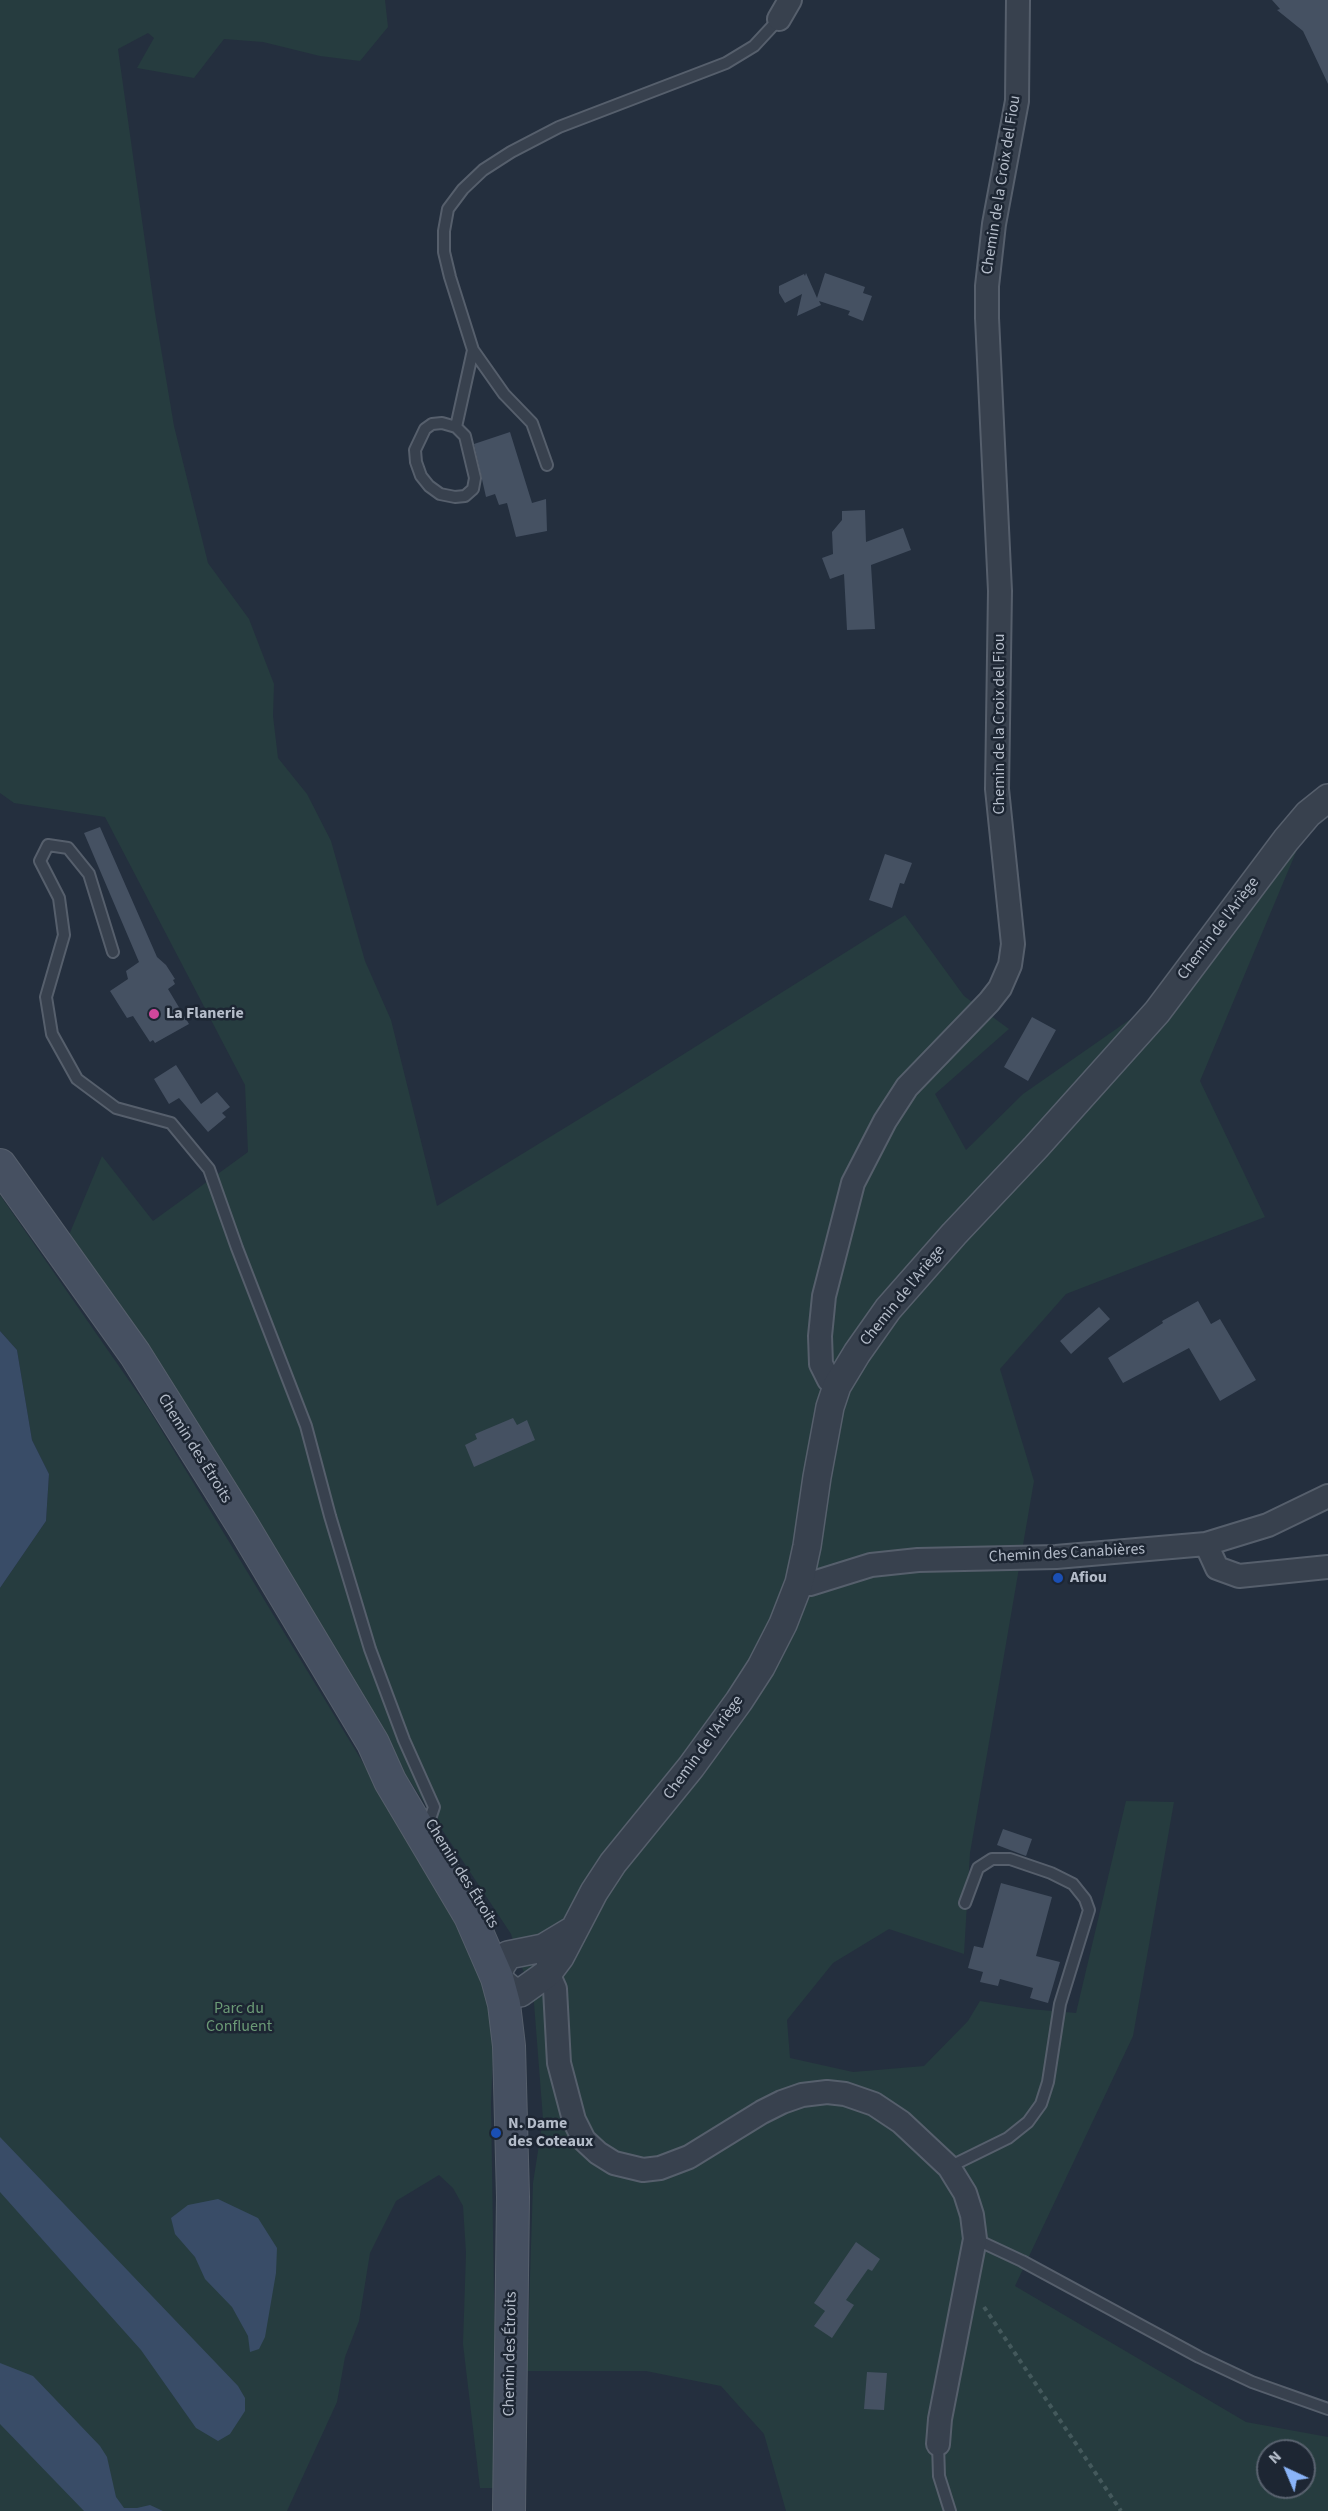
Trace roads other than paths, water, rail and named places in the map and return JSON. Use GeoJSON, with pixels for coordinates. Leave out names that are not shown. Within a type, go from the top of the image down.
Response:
{"type":"FeatureCollection","features":[{"type":"Feature","properties":{"kind":"main road","name":"Chemin des Étroits"},"geometry":{"type":"LineString","coordinates":[[0,1165],[135,1354],[243,1526],[373,1743],[398,1775],[422,1823],[479,1897],[509,1975],[525,2026],[526,2085],[513,2197],[509,2511]]}},
{"type":"Feature","properties":{"kind":"street"},"geometry":{"type":"LineString","coordinates":[[779,20],[790,0]]}},
{"type":"Feature","properties":{"kind":"street","name":"Chemin de la Croix del Fiou"},"geometry":{"type":"LineString","coordinates":[[837,1386],[829,1380],[821,1364],[820,1336],[824,1296],[853,1183],[885,1121],[907,1087],[1000,988],[1010,965],[1013,944],[997,789],[1000,591],[987,307],[994,224],[1017,101],[1018,0]]}},
{"type":"Feature","properties":{"kind":"street","name":"Chemin de l'Ariège"},"geometry":{"type":"LineString","coordinates":[[509,1975],[560,1957],[573,1930],[613,1863],[691,1767],[739,1701],[783,1624],[799,1582],[807,1546],[825,1430],[837,1386],[888,1309],[1157,1012],[1286,840],[1308,814],[1328,798]]}},
{"type":"Feature","properties":{"kind":"street","name":"Chemin des Canabières"},"geometry":{"type":"LineString","coordinates":[[799,1582],[810,1584],[870,1565],[918,1560],[1056,1557],[1206,1544],[1268,1525],[1328,1496]]}},
{"type":"Feature","properties":{"kind":"street"},"geometry":{"type":"LineString","coordinates":[[1206,1544],[1217,1568],[1239,1576],[1328,1567]]}},
{"type":"Feature","properties":{"kind":"street"},"geometry":{"type":"LineString","coordinates":[[509,1975],[545,1961],[555,1989],[559,2063],[574,2120],[584,2140],[614,2163],[643,2170],[660,2168],[689,2157],[782,2102],[801,2095],[826,2092],[845,2094],[874,2104],[901,2122],[950,2167],[965,2193],[972,2215],[975,2239],[940,2419],[939,2444]]}},
{"type":"Feature","properties":{"kind":"lane"},"geometry":{"type":"LineString","coordinates":[[546,465],[532,423],[504,393],[473,350],[444,252],[444,231],[448,209],[462,189],[483,170],[511,152],[559,127],[726,63],[754,46],[779,20]]}},
{"type":"Feature","properties":{"kind":"lane"},"geometry":{"type":"LineString","coordinates":[[456,427],[473,350]]}},
{"type":"Feature","properties":{"kind":"lane"},"geometry":{"type":"LineString","coordinates":[[442,423],[456,427],[465,436],[475,478],[473,489],[465,496],[455,497],[440,494],[429,486],[421,476],[415,450],[425,429],[432,424],[442,423]]}},
{"type":"Feature","properties":{"kind":"lane"},"geometry":{"type":"LineString","coordinates":[[113,952],[89,874],[68,849],[48,845],[40,861],[59,898],[64,936],[46,997],[52,1034],[78,1079],[116,1108],[171,1124],[209,1168],[237,1248],[306,1426],[370,1649],[404,1740],[434,1807],[431,1816],[422,1823]]}},
{"type":"Feature","properties":{"kind":"lane"},"geometry":{"type":"LineString","coordinates":[[950,2167],[1008,2138],[1028,2122],[1041,2104],[1048,2082],[1060,2004],[1089,1910],[1085,1899],[1073,1884],[1010,1858],[992,1859],[978,1868],[966,1903]]}},
{"type":"Feature","properties":{"kind":"lane"},"geometry":{"type":"LineString","coordinates":[[975,2239],[1022,2261],[1199,2357],[1252,2382],[1328,2409]]}},
{"type":"Feature","properties":{"kind":"lane"},"geometry":{"type":"LineString","coordinates":[[939,2444],[939,2476],[950,2511]]}},
{"type":"Feature","properties":{"kind":"water"},"geometry":{"type":"Polygon","coordinates":[[[0,1331],[17,1350],[32,1440],[49,1474],[46,1521],[0,1588],[0,1331]]]}},
{"type":"Feature","properties":{"kind":"water"},"geometry":{"type":"Polygon","coordinates":[[[0,2137],[238,2386],[245,2398],[245,2411],[230,2434],[218,2441],[196,2428],[141,2350],[0,2192],[0,2137]]]}},
{"type":"Feature","properties":{"kind":"water"},"geometry":{"type":"Polygon","coordinates":[[[218,2199],[258,2218],[277,2248],[276,2273],[265,2337],[259,2349],[250,2352],[248,2336],[232,2307],[205,2279],[195,2257],[175,2234],[171,2218],[188,2205],[218,2199]]]}},
{"type":"Feature","properties":{"kind":"water"},"geometry":{"type":"Polygon","coordinates":[[[0,2363],[33,2376],[100,2446],[107,2457],[116,2497],[124,2508],[150,2505],[163,2511],[84,2511],[0,2424],[0,2363]]]}},
{"type":"Feature","properties":{"kind":"place","name":"La Flanerie"},"geometry":{"type":"Point","coordinates":[154,1014]}},
{"type":"Feature","properties":{"kind":"place","name":"Afiou"},"geometry":{"type":"Point","coordinates":[1058,1578]}},
{"type":"Feature","properties":{"kind":"place","name":"N. Dame des Coteaux"},"geometry":{"type":"Point","coordinates":[496,2133]}},
{"type":"Feature","properties":{"kind":"park label","name":"Parc du Confluent"},"geometry":{"type":"Point","coordinates":[239,2018]}}]}
